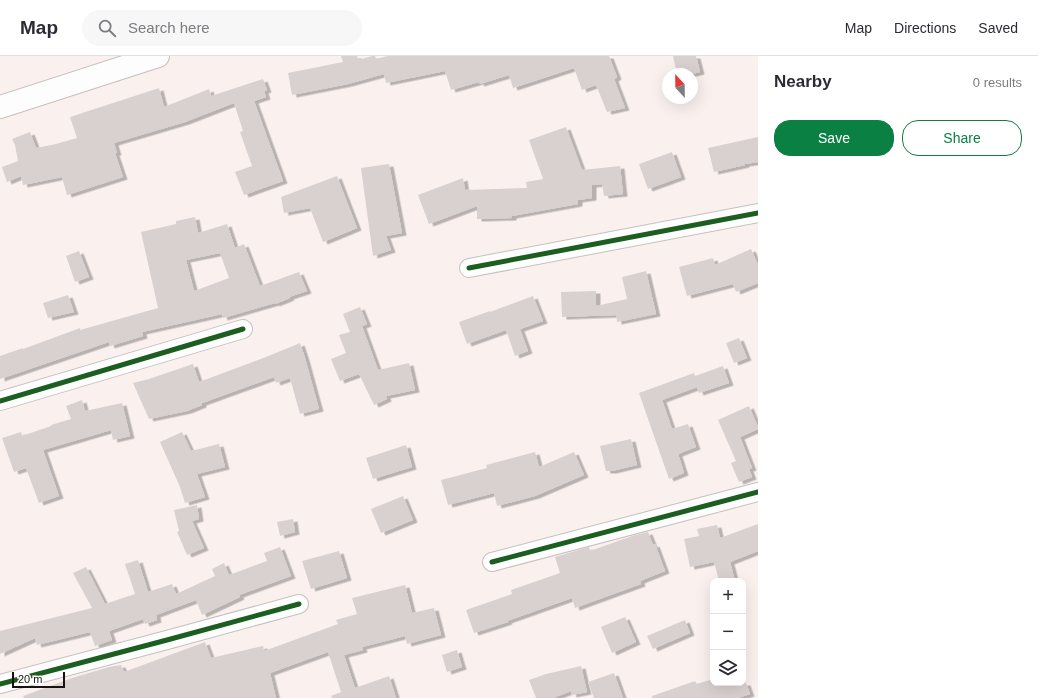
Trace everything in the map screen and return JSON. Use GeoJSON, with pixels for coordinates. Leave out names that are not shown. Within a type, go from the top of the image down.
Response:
{"type":"FeatureCollection","features":[{"type":"Feature","properties":{"kind":"street"},"geometry":{"type":"LineString","coordinates":[[0,107],[158,56]]}},
{"type":"Feature","properties":{"kind":"street"},"geometry":{"type":"LineString","coordinates":[[469,268],[758,213]]}},
{"type":"Feature","properties":{"kind":"street"},"geometry":{"type":"LineString","coordinates":[[0,401],[243,329]]}},
{"type":"Feature","properties":{"kind":"street"},"geometry":{"type":"LineString","coordinates":[[492,562],[758,492]]}},
{"type":"Feature","properties":{"kind":"street"},"geometry":{"type":"LineString","coordinates":[[0,684],[299,604]]}},
{"type":"Feature","properties":{"kind":"building"},"geometry":{"type":"Polygon","coordinates":[[[341,56],[357,56],[358,60],[372,56],[375,56],[376,59],[388,56],[609,56],[617,77],[614,79],[625,108],[607,112],[596,85],[582,90],[574,68],[513,88],[509,75],[480,84],[479,82],[451,90],[445,71],[386,83],[384,74],[348,84],[292,95],[288,73],[343,62],[341,56]]]}},
{"type":"Feature","properties":{"kind":"building"},"geometry":{"type":"Polygon","coordinates":[[[673,56],[696,56],[700,72],[698,72],[698,68],[676,68],[673,56]]]}},
{"type":"Feature","properties":{"kind":"building"},"geometry":{"type":"Polygon","coordinates":[[[263,79],[267,90],[264,91],[266,97],[254,101],[283,181],[244,195],[235,172],[252,166],[240,132],[243,131],[234,103],[185,122],[114,143],[117,153],[115,153],[123,177],[67,195],[62,177],[23,185],[21,176],[7,182],[2,167],[18,161],[15,145],[12,139],[30,132],[36,148],[77,138],[70,117],[159,88],[164,107],[209,89],[211,96],[263,79]]]}},
{"type":"Feature","properties":{"kind":"building"},"geometry":{"type":"Polygon","coordinates":[[[566,127],[582,170],[620,166],[623,194],[604,196],[602,184],[592,185],[592,198],[578,200],[578,204],[512,216],[512,218],[477,219],[477,206],[429,224],[418,195],[463,178],[465,190],[527,188],[526,182],[543,179],[529,140],[566,127]]]}},
{"type":"Feature","properties":{"kind":"building"},"geometry":{"type":"Polygon","coordinates":[[[758,137],[758,162],[714,172],[708,148],[758,137]]]}},
{"type":"Feature","properties":{"kind":"building"},"geometry":{"type":"Polygon","coordinates":[[[672,152],[681,177],[648,189],[639,164],[672,152]]]}},
{"type":"Feature","properties":{"kind":"building"},"geometry":{"type":"Polygon","coordinates":[[[389,164],[402,233],[386,236],[391,250],[373,256],[361,168],[389,164]]]}},
{"type":"Feature","properties":{"kind":"building"},"geometry":{"type":"Polygon","coordinates":[[[337,176],[357,228],[323,242],[310,208],[284,213],[281,197],[337,176]]]}},
{"type":"Feature","properties":{"kind":"building"},"geometry":{"type":"Polygon","coordinates":[[[195,217],[198,233],[227,224],[235,248],[244,244],[260,286],[299,272],[307,291],[289,297],[290,298],[275,304],[223,318],[222,314],[142,332],[143,336],[110,346],[109,342],[0,379],[0,356],[80,328],[80,330],[158,308],[141,232],[176,224],[176,221],[195,217]],[[220,253],[186,260],[194,291],[229,278],[220,253]]]}},
{"type":"Feature","properties":{"kind":"building"},"geometry":{"type":"Polygon","coordinates":[[[751,249],[758,265],[758,283],[736,292],[733,284],[687,296],[679,267],[713,258],[715,265],[751,249]]]}},
{"type":"Feature","properties":{"kind":"building"},"geometry":{"type":"Polygon","coordinates":[[[79,251],[89,277],[75,282],[66,256],[79,251]]]}},
{"type":"Feature","properties":{"kind":"building"},"geometry":{"type":"Polygon","coordinates":[[[646,271],[656,314],[617,322],[616,315],[562,317],[561,292],[596,291],[596,306],[627,299],[622,277],[646,271]]]}},
{"type":"Feature","properties":{"kind":"building"},"geometry":{"type":"Polygon","coordinates":[[[68,295],[74,312],[48,318],[43,303],[68,295]]]}},
{"type":"Feature","properties":{"kind":"building"},"geometry":{"type":"Polygon","coordinates":[[[533,296],[543,321],[520,329],[528,351],[515,356],[506,330],[467,344],[459,322],[533,296]]]}},
{"type":"Feature","properties":{"kind":"building"},"geometry":{"type":"Polygon","coordinates":[[[360,307],[367,324],[362,326],[378,370],[409,363],[415,390],[386,396],[387,399],[374,405],[359,374],[340,381],[331,359],[346,353],[339,335],[350,332],[343,314],[360,307]]]}},
{"type":"Feature","properties":{"kind":"building"},"geometry":{"type":"Polygon","coordinates":[[[739,338],[747,358],[734,363],[726,343],[739,338]]]}},
{"type":"Feature","properties":{"kind":"building"},"geometry":{"type":"Polygon","coordinates":[[[300,343],[319,409],[300,414],[290,378],[276,383],[274,377],[202,403],[202,405],[187,411],[149,419],[133,383],[193,364],[199,382],[300,343]]]}},
{"type":"Feature","properties":{"kind":"building"},"geometry":{"type":"Polygon","coordinates":[[[723,366],[729,383],[699,393],[697,387],[662,400],[672,429],[688,424],[696,447],[678,454],[684,473],[669,479],[639,393],[694,373],[695,376],[723,366]]]}},
{"type":"Feature","properties":{"kind":"building"},"geometry":{"type":"Polygon","coordinates":[[[82,400],[85,411],[122,403],[130,436],[113,440],[111,430],[43,450],[59,496],[39,503],[26,468],[14,472],[2,438],[21,432],[22,436],[71,419],[66,406],[82,400]]]}},
{"type":"Feature","properties":{"kind":"building"},"geometry":{"type":"Polygon","coordinates":[[[749,406],[758,429],[740,437],[752,468],[749,469],[752,477],[739,482],[731,463],[736,461],[718,420],[749,406]]]}},
{"type":"Feature","properties":{"kind":"building"},"geometry":{"type":"Polygon","coordinates":[[[182,432],[191,451],[219,444],[225,467],[197,474],[205,497],[185,503],[180,487],[160,442],[182,432]]]}},
{"type":"Feature","properties":{"kind":"building"},"geometry":{"type":"Polygon","coordinates":[[[631,439],[637,465],[606,471],[600,446],[631,439]]]}},
{"type":"Feature","properties":{"kind":"building"},"geometry":{"type":"Polygon","coordinates":[[[406,445],[412,467],[373,479],[366,458],[406,445]]]}},
{"type":"Feature","properties":{"kind":"building"},"geometry":{"type":"Polygon","coordinates":[[[535,452],[539,467],[574,452],[584,475],[535,496],[497,506],[494,493],[448,505],[441,480],[487,468],[486,465],[535,452]]]}},
{"type":"Feature","properties":{"kind":"building"},"geometry":{"type":"Polygon","coordinates":[[[403,496],[413,520],[381,533],[371,509],[403,496]]]}},
{"type":"Feature","properties":{"kind":"building"},"geometry":{"type":"Polygon","coordinates":[[[197,505],[199,519],[192,521],[204,548],[187,555],[177,532],[179,531],[174,510],[197,505]]]}},
{"type":"Feature","properties":{"kind":"building"},"geometry":{"type":"Polygon","coordinates":[[[293,519],[295,532],[280,536],[277,522],[293,519]]]}},
{"type":"Feature","properties":{"kind":"building"},"geometry":{"type":"Polygon","coordinates":[[[758,524],[758,551],[730,562],[734,578],[718,578],[714,562],[690,567],[684,539],[699,536],[697,529],[717,525],[720,538],[758,524]]]}},
{"type":"Feature","properties":{"kind":"building"},"geometry":{"type":"Polygon","coordinates":[[[648,532],[653,545],[655,544],[665,571],[640,581],[641,584],[575,608],[572,598],[474,633],[466,610],[512,594],[511,590],[560,573],[555,557],[589,547],[590,551],[648,532]]]}},
{"type":"Feature","properties":{"kind":"building"},"geometry":{"type":"Polygon","coordinates":[[[280,547],[291,576],[239,595],[240,597],[202,615],[196,600],[156,615],[157,620],[145,624],[143,619],[109,631],[112,640],[95,646],[90,632],[37,645],[35,638],[0,654],[0,631],[92,608],[73,573],[86,567],[105,604],[135,594],[125,564],[138,560],[148,592],[172,584],[176,594],[215,576],[212,569],[224,563],[229,575],[267,561],[264,553],[280,547]]]}},
{"type":"Feature","properties":{"kind":"building"},"geometry":{"type":"Polygon","coordinates":[[[339,551],[347,578],[311,589],[302,561],[339,551]]]}},
{"type":"Feature","properties":{"kind":"building"},"geometry":{"type":"Polygon","coordinates":[[[405,585],[412,613],[434,608],[441,635],[407,644],[405,636],[362,647],[363,650],[344,655],[355,688],[389,676],[396,698],[332,698],[331,696],[341,692],[328,652],[270,673],[276,698],[24,698],[23,696],[72,678],[109,667],[121,665],[124,672],[205,642],[211,658],[263,646],[264,651],[338,624],[336,620],[357,614],[352,598],[405,585]]]}},
{"type":"Feature","properties":{"kind":"building"},"geometry":{"type":"Polygon","coordinates":[[[625,617],[636,642],[612,653],[601,627],[625,617]]]}},
{"type":"Feature","properties":{"kind":"building"},"geometry":{"type":"Polygon","coordinates":[[[685,620],[690,633],[653,649],[647,636],[685,620]]]}},
{"type":"Feature","properties":{"kind":"building"},"geometry":{"type":"Polygon","coordinates":[[[457,650],[462,667],[447,672],[442,655],[457,650]]]}},
{"type":"Feature","properties":{"kind":"building"},"geometry":{"type":"Polygon","coordinates":[[[581,666],[587,692],[572,695],[571,691],[553,698],[536,698],[529,680],[546,674],[581,666]]]}},
{"type":"Feature","properties":{"kind":"building"},"geometry":{"type":"Polygon","coordinates":[[[614,673],[623,698],[594,698],[588,682],[614,673]]]}},
{"type":"Feature","properties":{"kind":"building"},"geometry":{"type":"Polygon","coordinates":[[[710,680],[710,686],[746,686],[746,683],[750,694],[738,698],[652,698],[652,696],[695,681],[697,684],[710,680]]]}},
{"type":"Feature","properties":{"kind":"cycle path"},"geometry":{"type":"LineString","coordinates":[[469,268],[758,213]]}},
{"type":"Feature","properties":{"kind":"cycle path"},"geometry":{"type":"LineString","coordinates":[[0,401],[243,329]]}},
{"type":"Feature","properties":{"kind":"cycle path"},"geometry":{"type":"LineString","coordinates":[[492,562],[758,492]]}},
{"type":"Feature","properties":{"kind":"cycle path"},"geometry":{"type":"LineString","coordinates":[[0,684],[299,604]]}}]}
